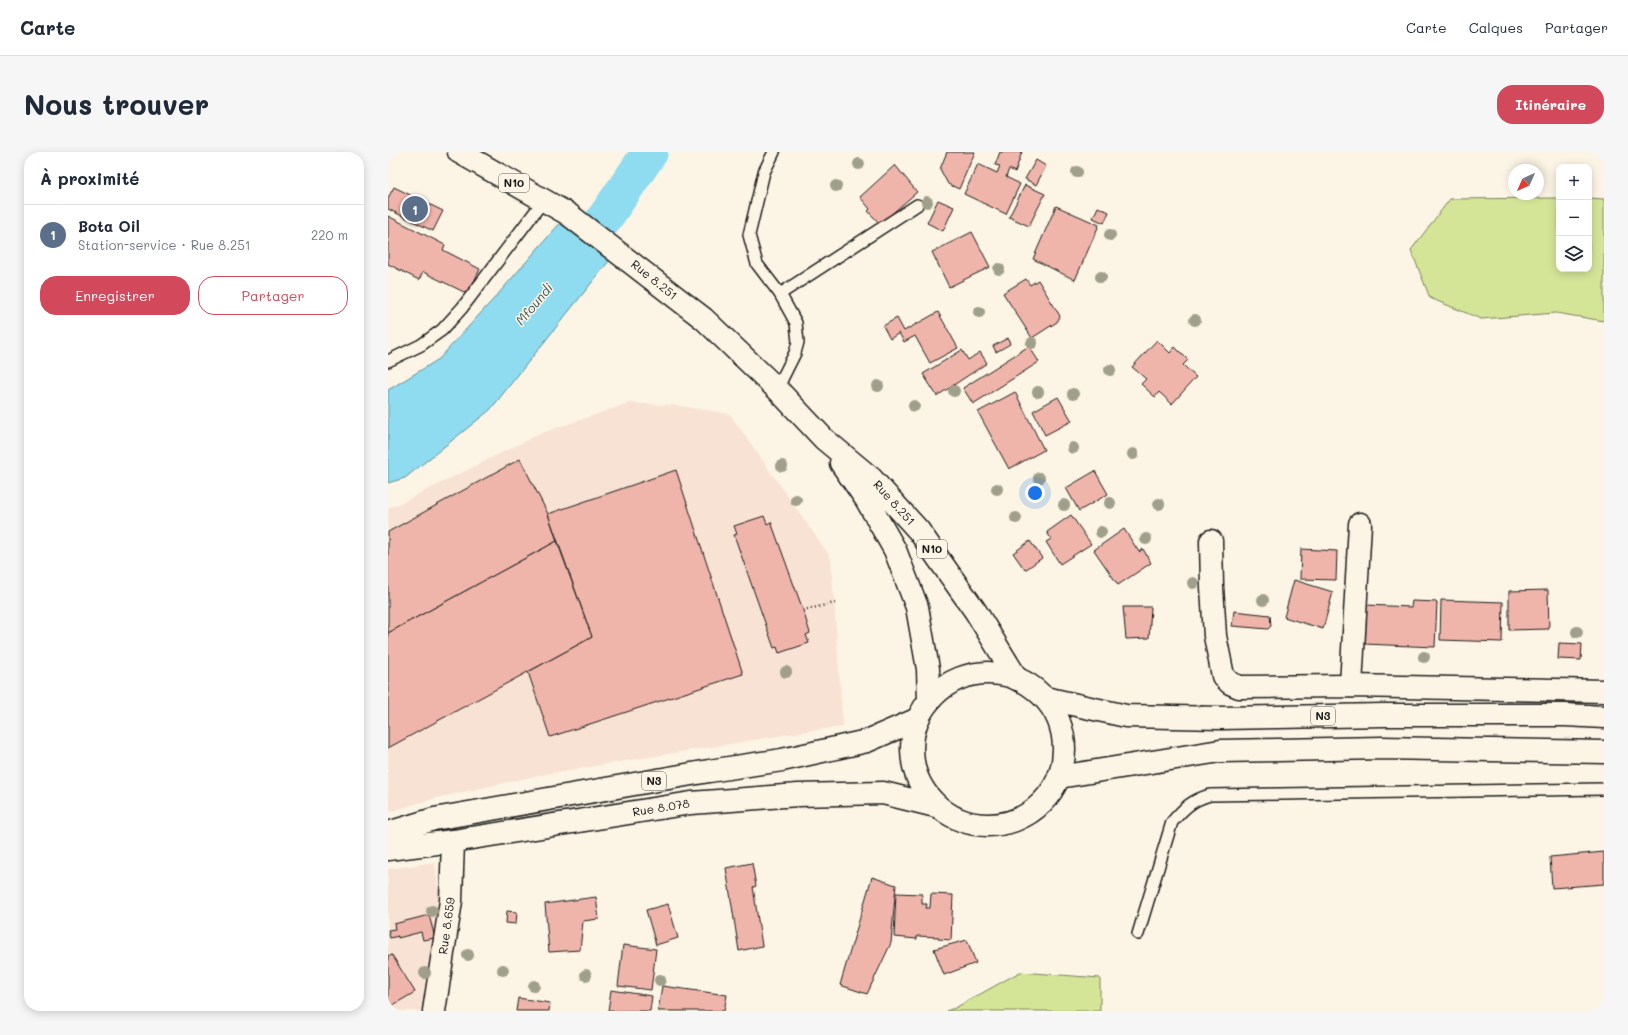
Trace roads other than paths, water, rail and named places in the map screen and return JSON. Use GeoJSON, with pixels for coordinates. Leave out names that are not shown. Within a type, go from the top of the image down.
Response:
{"type":"FeatureCollection","features":[{"type":"Feature","properties":{"kind":"main road","name":"Rue 8.251"},"geometry":{"type":"LineString","coordinates":[[459,152],[568,214],[704,319],[776,389],[824,439],[871,478],[919,531],[976,612],[1017,679]]}},
{"type":"Feature","properties":{"kind":"main road","name":"Rue 8.251"},"geometry":{"type":"LineString","coordinates":[[824,439],[866,499],[895,550],[917,607],[928,669],[929,701]]}},
{"type":"Feature","properties":{"kind":"main road"},"geometry":{"type":"LineString","coordinates":[[1351,686],[1360,524]]}},
{"type":"Feature","properties":{"kind":"main road"},"geometry":{"type":"LineString","coordinates":[[1211,541],[1215,636],[1223,676],[1230,683],[1239,687],[1386,686],[1604,691]]}},
{"type":"Feature","properties":{"kind":"main road","name":"N3"},"geometry":{"type":"LineString","coordinates":[[994,673],[1017,679],[1032,687],[1045,698],[1057,716],[1063,736],[1064,757],[1059,777],[1046,799],[1026,816],[1002,824],[977,825],[952,816],[936,806],[920,784],[913,765],[912,745],[918,719],[929,701],[947,684],[970,675],[994,673]]}},
{"type":"Feature","properties":{"kind":"main road"},"geometry":{"type":"LineString","coordinates":[[1383,715],[1386,686]]}},
{"type":"Feature","properties":{"kind":"main road","name":"N3"},"geometry":{"type":"LineString","coordinates":[[1045,698],[1126,716],[1221,718],[1383,715],[1565,715],[1604,717]]}},
{"type":"Feature","properties":{"kind":"main road","name":"N3"},"geometry":{"type":"LineString","coordinates":[[388,834],[434,819],[709,771],[782,760],[867,740],[918,719]]}},
{"type":"Feature","properties":{"kind":"main road"},"geometry":{"type":"LineString","coordinates":[[1059,777],[1220,751],[1382,748],[1604,752]]}},
{"type":"Feature","properties":{"kind":"main road","name":"Rue 8.078"},"geometry":{"type":"LineString","coordinates":[[388,849],[453,841],[691,803],[798,795],[883,793],[936,806]]}},
{"type":"Feature","properties":{"kind":"main road","name":"Rue 8.659"},"geometry":{"type":"LineString","coordinates":[[434,1011],[451,902],[453,841]]}},
{"type":"Feature","properties":{"kind":"lane"},"geometry":{"type":"LineString","coordinates":[[774,152],[764,172],[749,234],[757,264],[780,294],[796,323],[798,342],[795,353],[776,389]]}},
{"type":"Feature","properties":{"kind":"lane"},"geometry":{"type":"LineString","coordinates":[[388,361],[421,345],[442,330],[462,308],[544,200]]}},
{"type":"Feature","properties":{"kind":"lane"},"geometry":{"type":"LineString","coordinates":[[780,294],[917,205]]}},
{"type":"Feature","properties":{"kind":"lane"},"geometry":{"type":"LineString","coordinates":[[1138,934],[1172,822],[1196,799],[1210,795],[1604,789]]}},
{"type":"Feature","properties":{"kind":"water"},"geometry":{"type":"Polygon","coordinates":[[[568,214],[617,251],[490,410],[405,478],[388,483],[388,390],[439,359],[568,214]]]}},
{"type":"Feature","properties":{"kind":"waterway","name":"Mfoundi"},"geometry":{"type":"LineString","coordinates":[[568,263],[602,222],[650,152]]}},
{"type":"Feature","properties":{"kind":"place","name":"Bota Oil"},"geometry":{"type":"Point","coordinates":[415,209]}}]}
